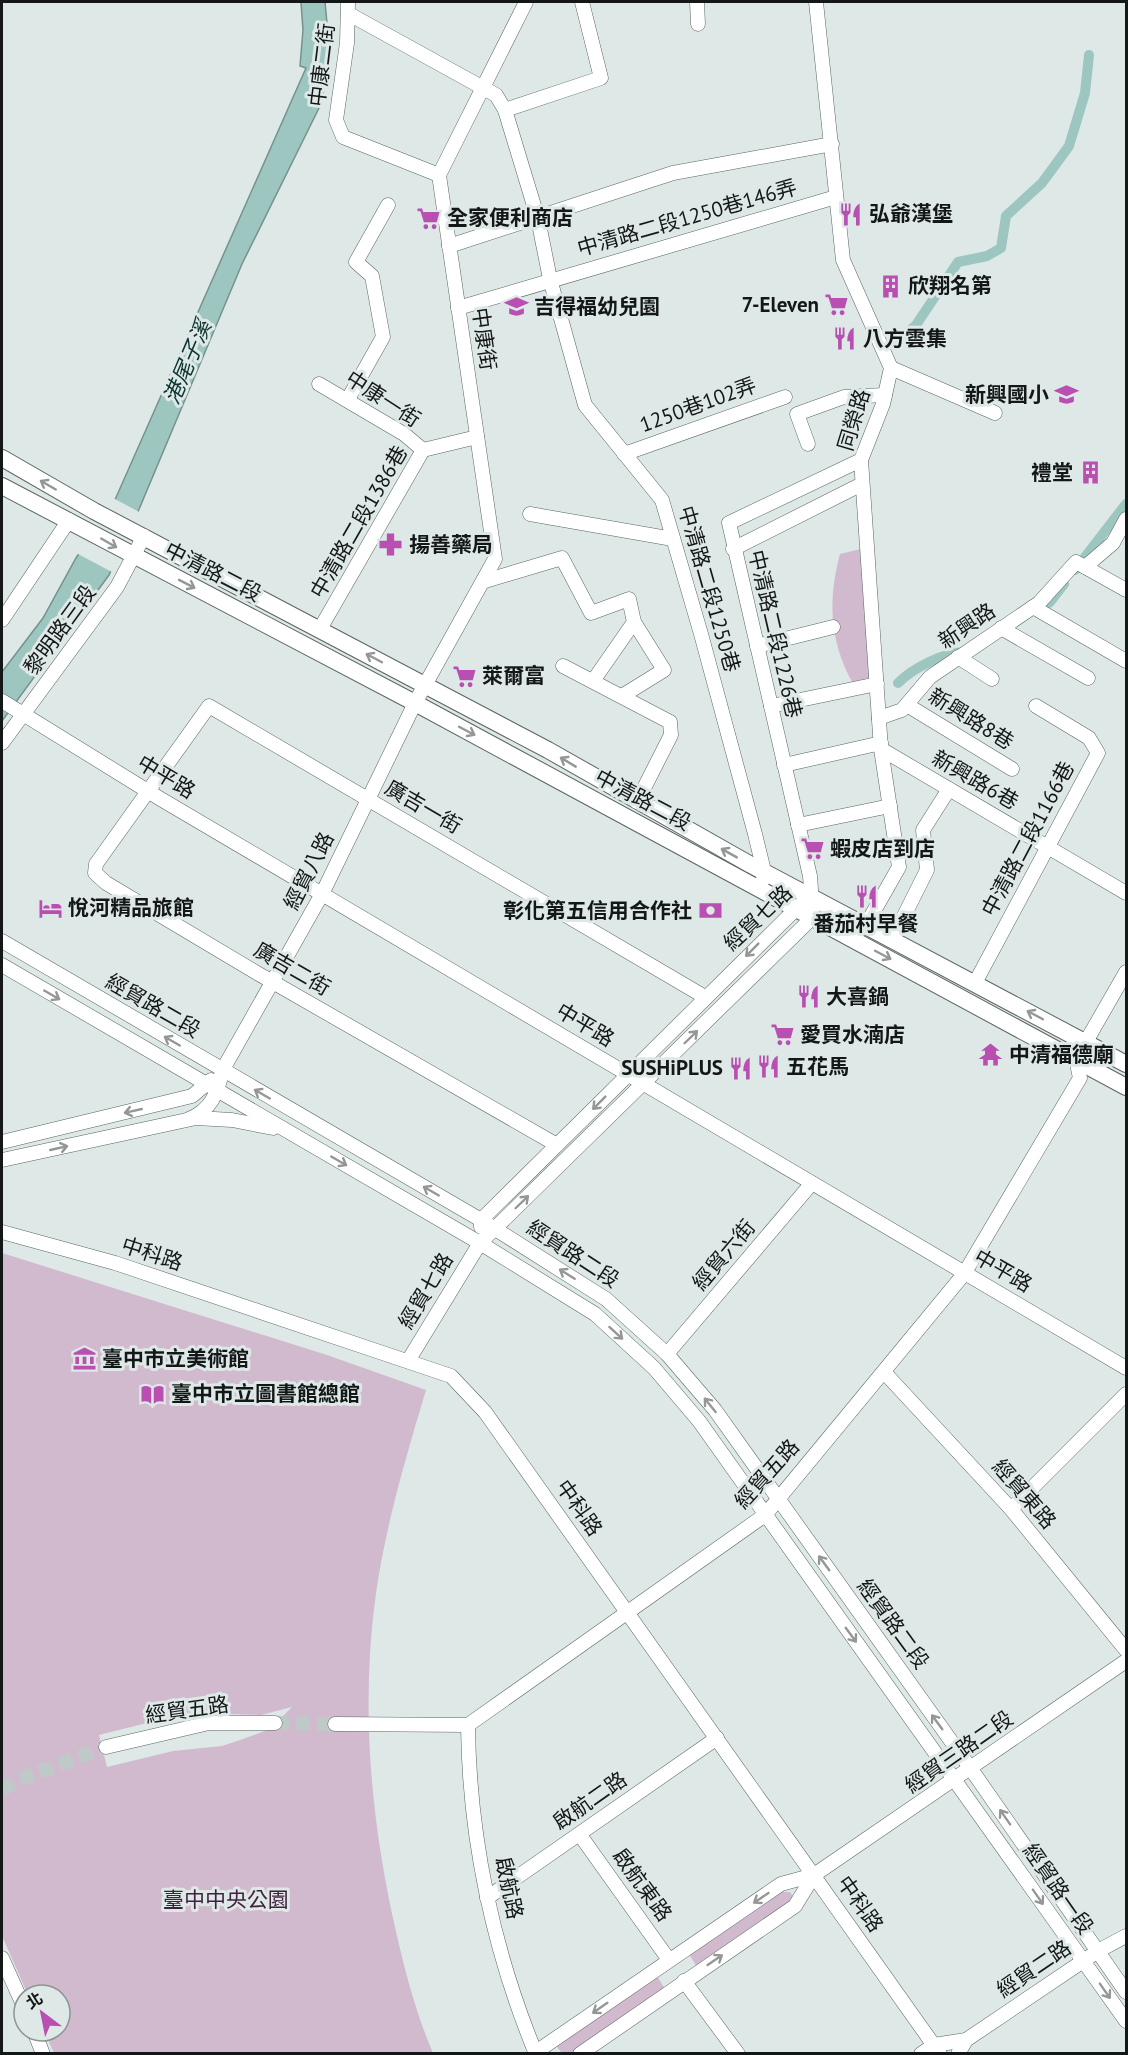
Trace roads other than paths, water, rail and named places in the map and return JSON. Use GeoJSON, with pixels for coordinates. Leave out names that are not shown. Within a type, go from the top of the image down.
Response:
{"type":"FeatureCollection","features":[{"type":"Feature","properties":{"kind":"main road","name":"中清路二段"},"geometry":{"type":"LineString","coordinates":[[2,458],[94,511],[548,750],[636,802],[764,872],[1126,1064]]}},
{"type":"Feature","properties":{"kind":"main road"},"geometry":{"type":"LineString","coordinates":[[2,486],[76,524]]}},
{"type":"Feature","properties":{"kind":"main road","name":"中清路二段"},"geometry":{"type":"LineString","coordinates":[[76,524],[415,703],[1126,1087]]}},
{"type":"Feature","properties":{"kind":"street"},"geometry":{"type":"LineString","coordinates":[[439,175],[526,2]]}},
{"type":"Feature","properties":{"kind":"street"},"geometry":{"type":"LineString","coordinates":[[505,110],[601,78],[582,2]]}},
{"type":"Feature","properties":{"kind":"street"},"geometry":{"type":"LineString","coordinates":[[697,2],[698,24]]}},
{"type":"Feature","properties":{"kind":"street","name":"同榮路"},"geometry":{"type":"LineString","coordinates":[[816,2],[843,260],[891,368],[885,395],[861,459],[881,746],[899,867],[866,925]]}},
{"type":"Feature","properties":{"kind":"street","name":"中清路二段1250巷"},"geometry":{"type":"LineString","coordinates":[[349,8],[496,95],[505,110],[538,219],[550,279],[585,405],[662,500],[701,634],[764,872],[761,891]]}},
{"type":"Feature","properties":{"kind":"street","name":"中康二街"},"geometry":{"type":"LineString","coordinates":[[349,8],[336,120],[343,137],[439,175]]}},
{"type":"Feature","properties":{"kind":"street"},"geometry":{"type":"LineString","coordinates":[[449,246],[538,219],[673,173],[832,144]]}},
{"type":"Feature","properties":{"kind":"street","name":"中康街"},"geometry":{"type":"LineString","coordinates":[[426,685],[495,559],[439,175]]}},
{"type":"Feature","properties":{"kind":"street","name":"中清路二段1250巷146弄"},"geometry":{"type":"LineString","coordinates":[[458,308],[550,279],[836,197]]}},
{"type":"Feature","properties":{"kind":"street"},"geometry":{"type":"LineString","coordinates":[[348,399],[383,337],[372,276],[356,262],[388,205]]}},
{"type":"Feature","properties":{"kind":"street"},"geometry":{"type":"LineString","coordinates":[[891,368],[995,413]]}},
{"type":"Feature","properties":{"kind":"street","name":"中康一街"},"geometry":{"type":"LineString","coordinates":[[319,384],[348,399],[423,450]]}},
{"type":"Feature","properties":{"kind":"street"},"geometry":{"type":"LineString","coordinates":[[808,444],[797,414],[844,397],[885,395]]}},
{"type":"Feature","properties":{"kind":"street","name":"1250巷102弄"},"geometry":{"type":"LineString","coordinates":[[624,454],[785,396]]}},
{"type":"Feature","properties":{"kind":"street","name":"中清路二段1386巷"},"geometry":{"type":"LineString","coordinates":[[320,629],[423,450],[477,437]]}},
{"type":"Feature","properties":{"kind":"street","name":"中清路二段1226巷"},"geometry":{"type":"LineString","coordinates":[[811,897],[810,876],[733,549],[729,523],[861,459]]}},
{"type":"Feature","properties":{"kind":"street"},"geometry":{"type":"LineString","coordinates":[[733,549],[862,483]]}},
{"type":"Feature","properties":{"kind":"street"},"geometry":{"type":"LineString","coordinates":[[530,514],[673,539]]}},
{"type":"Feature","properties":{"kind":"street","name":"新興路"},"geometry":{"type":"LineString","coordinates":[[879,718],[902,710],[930,677],[1033,607],[1080,565],[1113,543],[1126,519]]}},
{"type":"Feature","properties":{"kind":"street"},"geometry":{"type":"LineString","coordinates":[[2,620],[76,524]]}},
{"type":"Feature","properties":{"kind":"street","name":"黎明路三段"},"geometry":{"type":"LineString","coordinates":[[2,742],[13,708],[97,616],[135,557],[144,536]]}},
{"type":"Feature","properties":{"kind":"street"},"geometry":{"type":"LineString","coordinates":[[485,581],[562,558],[591,613],[629,599],[634,622],[664,670],[622,696]]}},
{"type":"Feature","properties":{"kind":"street"},"geometry":{"type":"LineString","coordinates":[[1080,565],[1126,590]]}},
{"type":"Feature","properties":{"kind":"street"},"geometry":{"type":"LineString","coordinates":[[1033,607],[1126,661]]}},
{"type":"Feature","properties":{"kind":"street"},"geometry":{"type":"LineString","coordinates":[[593,681],[634,622]]}},
{"type":"Feature","properties":{"kind":"street"},"geometry":{"type":"LineString","coordinates":[[757,646],[833,627]]}},
{"type":"Feature","properties":{"kind":"street"},"geometry":{"type":"LineString","coordinates":[[1001,628],[1088,678]]}},
{"type":"Feature","properties":{"kind":"street"},"geometry":{"type":"LineString","coordinates":[[958,657],[992,679]]}},
{"type":"Feature","properties":{"kind":"street"},"geometry":{"type":"LineString","coordinates":[[562,666],[670,722],[671,735],[636,802]]}},
{"type":"Feature","properties":{"kind":"street"},"geometry":{"type":"LineString","coordinates":[[771,706],[877,684]]}},
{"type":"Feature","properties":{"kind":"street","name":"經貿八路"},"geometry":{"type":"LineString","coordinates":[[218,1092],[222,1071],[274,983],[322,894],[415,703],[426,685]]}},
{"type":"Feature","properties":{"kind":"street","name":"新興路8巷"},"geometry":{"type":"LineString","coordinates":[[907,705],[1012,769]]}},
{"type":"Feature","properties":{"kind":"street","name":"廣吉一街"},"geometry":{"type":"LineString","coordinates":[[147,791],[209,706],[705,997]]}},
{"type":"Feature","properties":{"kind":"street","name":"中清路二段1166巷"},"geometry":{"type":"LineString","coordinates":[[975,983],[1098,753],[1089,738],[1036,706]]}},
{"type":"Feature","properties":{"kind":"street","name":"中平路"},"geometry":{"type":"LineString","coordinates":[[13,708],[147,791],[1126,1368]]}},
{"type":"Feature","properties":{"kind":"street"},"geometry":{"type":"LineString","coordinates":[[784,765],[881,746]]}},
{"type":"Feature","properties":{"kind":"street","name":"新興路6巷"},"geometry":{"type":"LineString","coordinates":[[881,746],[949,789],[1126,893]]}},
{"type":"Feature","properties":{"kind":"street"},"geometry":{"type":"LineString","coordinates":[[892,940],[927,870],[923,830],[949,789]]}},
{"type":"Feature","properties":{"kind":"street","name":"廣吉二街"},"geometry":{"type":"LineString","coordinates":[[147,791],[96,864],[95,873],[106,883],[274,983],[557,1145]]}},
{"type":"Feature","properties":{"kind":"street"},"geometry":{"type":"LineString","coordinates":[[798,825],[890,806]]}},
{"type":"Feature","properties":{"kind":"street","name":"經貿七路"},"geometry":{"type":"LineString","coordinates":[[408,1361],[480,1243],[813,917],[811,897],[795,908],[481,1220],[480,1243]]}},
{"type":"Feature","properties":{"kind":"street","name":"經貿路二段"},"geometry":{"type":"LineString","coordinates":[[2,942],[495,1228],[606,1299],[667,1354],[715,1410],[972,1769]]}},
{"type":"Feature","properties":{"kind":"street","name":"經貿路二段"},"geometry":{"type":"LineString","coordinates":[[2,965],[480,1243],[595,1314],[654,1368],[699,1421],[956,1780]]}},
{"type":"Feature","properties":{"kind":"street"},"geometry":{"type":"LineString","coordinates":[[1076,1059],[1126,972]]}},
{"type":"Feature","properties":{"kind":"street","name":"經貿五路"},"geometry":{"type":"LineString","coordinates":[[468,1725],[765,1515],[964,1274],[1080,1078],[1076,1059]]}},
{"type":"Feature","properties":{"kind":"street","name":"經貿八路"},"geometry":{"type":"LineString","coordinates":[[2,1142],[192,1096],[222,1071]]}},
{"type":"Feature","properties":{"kind":"street"},"geometry":{"type":"LineString","coordinates":[[189,1119],[205,1110],[218,1092]]}},
{"type":"Feature","properties":{"kind":"street"},"geometry":{"type":"LineString","coordinates":[[2,1160],[189,1119],[232,1119],[289,1132]]}},
{"type":"Feature","properties":{"kind":"street","name":"經貿六街"},"geometry":{"type":"LineString","coordinates":[[667,1354],[812,1183]]}},
{"type":"Feature","properties":{"kind":"street","name":"中科路"},"geometry":{"type":"LineString","coordinates":[[2,1232],[115,1263],[450,1377],[486,1412],[937,2049]]}},
{"type":"Feature","properties":{"kind":"street","name":"經貿東路"},"geometry":{"type":"LineString","coordinates":[[884,1372],[1011,1509],[1126,1650]]}},
{"type":"Feature","properties":{"kind":"street"},"geometry":{"type":"LineString","coordinates":[[1011,1509],[1126,1394]]}},
{"type":"Feature","properties":{"kind":"street","name":"經貿三路二段"},"geometry":{"type":"LineString","coordinates":[[536,2053],[781,1884],[814,1875],[1126,1662]]}},
{"type":"Feature","properties":{"kind":"street","name":"經貿五路"},"geometry":{"type":"LineString","coordinates":[[106,1747],[209,1723],[275,1723]]}},
{"type":"Feature","properties":{"kind":"street"},"geometry":{"type":"LineString","coordinates":[[335,1724],[468,1725]]}},
{"type":"Feature","properties":{"kind":"street","name":"啟航路"},"geometry":{"type":"LineString","coordinates":[[468,1725],[468,1784],[487,1898],[519,2009],[536,2053]]}},
{"type":"Feature","properties":{"kind":"street","name":"啟航二路"},"geometry":{"type":"LineString","coordinates":[[487,1898],[717,1738]]}},
{"type":"Feature","properties":{"kind":"street","name":"經貿路一段"},"geometry":{"type":"LineString","coordinates":[[972,1769],[1126,1992]]}},
{"type":"Feature","properties":{"kind":"street","name":"經貿路一段"},"geometry":{"type":"LineString","coordinates":[[956,1780],[1126,2021]]}},
{"type":"Feature","properties":{"kind":"street","name":"啟航東路"},"geometry":{"type":"LineString","coordinates":[[580,1835],[669,1960]]}},
{"type":"Feature","properties":{"kind":"street","name":"經貿三路二段"},"geometry":{"type":"LineString","coordinates":[[580,2054],[795,1906],[814,1875]]}},
{"type":"Feature","properties":{"kind":"street","name":"經貿二路"},"geometry":{"type":"LineString","coordinates":[[921,2054],[966,2040],[1098,1951],[1126,1936]]}},
{"type":"Feature","properties":{"kind":"street"},"geometry":{"type":"LineString","coordinates":[[2,1959],[13,1983]]}},
{"type":"Feature","properties":{"kind":"street"},"geometry":{"type":"LineString","coordinates":[[684,1981],[738,2054]]}},
{"type":"Feature","properties":{"kind":"street","name":"經貿二路"},"geometry":{"type":"LineString","coordinates":[[958,2054],[966,2040]]}},
{"type":"Feature","properties":{"kind":"water","name":"港尾子溪"},"geometry":{"type":"Polygon","coordinates":[[[301,2],[325,2],[327,55],[320,106],[242,264],[109,575],[2,721],[2,672],[43,618],[76,558],[114,502],[306,68],[300,66],[303,30],[301,2]]]}},
{"type":"Feature","properties":{"kind":"waterway"},"geometry":{"type":"LineString","coordinates":[[898,341],[916,325],[958,262],[987,256],[1001,248],[1006,216],[1042,183],[1069,146],[1085,93],[1089,55]]}},
{"type":"Feature","properties":{"kind":"waterway"},"geometry":{"type":"LineString","coordinates":[[1075,570],[1126,504]]}},
{"type":"Feature","properties":{"kind":"waterway"},"geometry":{"type":"LineString","coordinates":[[1036,611],[1050,602],[1064,584]]}},
{"type":"Feature","properties":{"kind":"waterway"},"geometry":{"type":"LineString","coordinates":[[898,683],[930,661],[949,654],[967,652]]}},
{"type":"Feature","properties":{"kind":"tunnel"},"geometry":{"type":"LineString","coordinates":[[275,1723],[335,1724]]}},
{"type":"Feature","properties":{"kind":"tunnel"},"geometry":{"type":"LineString","coordinates":[[2,1790],[18,1780],[106,1747]]}},
{"type":"Feature","properties":{"kind":"place","name":"弘爺漢堡"},"geometry":{"type":"Point","coordinates":[851,214]}},
{"type":"Feature","properties":{"kind":"place","name":"全家便利商店"},"geometry":{"type":"Point","coordinates":[429,218]}},
{"type":"Feature","properties":{"kind":"place","name":"欣翔名第"},"geometry":{"type":"Point","coordinates":[890,286]}},
{"type":"Feature","properties":{"kind":"place","name":"7-Eleven"},"geometry":{"type":"Point","coordinates":[837,305]}},
{"type":"Feature","properties":{"kind":"place","name":"吉得福幼兒園"},"geometry":{"type":"Point","coordinates":[516,307]}},
{"type":"Feature","properties":{"kind":"place","name":"八方雲集"},"geometry":{"type":"Point","coordinates":[845,339]}},
{"type":"Feature","properties":{"kind":"place","name":"新興國小"},"geometry":{"type":"Point","coordinates":[1067,395]}},
{"type":"Feature","properties":{"kind":"place","name":"禮堂"},"geometry":{"type":"Point","coordinates":[1091,473]}},
{"type":"Feature","properties":{"kind":"place","name":"揚善藥局"},"geometry":{"type":"Point","coordinates":[391,545]}},
{"type":"Feature","properties":{"kind":"place","name":"萊爾富"},"geometry":{"type":"Point","coordinates":[464,676]}},
{"type":"Feature","properties":{"kind":"place","name":"蝦皮店到店"},"geometry":{"type":"Point","coordinates":[812,849]}},
{"type":"Feature","properties":{"kind":"place","name":"番茄村早餐"},"geometry":{"type":"Point","coordinates":[866,896]}},
{"type":"Feature","properties":{"kind":"place","name":"悅河精品旅館"},"geometry":{"type":"Point","coordinates":[50,908]}},
{"type":"Feature","properties":{"kind":"place","name":"彰化第五信用合作社"},"geometry":{"type":"Point","coordinates":[710,911]}},
{"type":"Feature","properties":{"kind":"place","name":"大喜鍋"},"geometry":{"type":"Point","coordinates":[808,997]}},
{"type":"Feature","properties":{"kind":"place","name":"愛買水湳店"},"geometry":{"type":"Point","coordinates":[782,1035]}},
{"type":"Feature","properties":{"kind":"place","name":"中清福德廟"},"geometry":{"type":"Point","coordinates":[991,1055]}},
{"type":"Feature","properties":{"kind":"place","name":"五花馬"},"geometry":{"type":"Point","coordinates":[768,1067]}},
{"type":"Feature","properties":{"kind":"place","name":"SUSHiPLUS"},"geometry":{"type":"Point","coordinates":[741,1068]}},
{"type":"Feature","properties":{"kind":"place","name":"臺中市立美術館"},"geometry":{"type":"Point","coordinates":[84,1359]}},
{"type":"Feature","properties":{"kind":"place","name":"臺中市立圖書館總館"},"geometry":{"type":"Point","coordinates":[153,1394]}},
{"type":"Feature","properties":{"kind":"park label","name":"臺中中央公園"},"geometry":{"type":"Point","coordinates":[226,1900]}}]}
